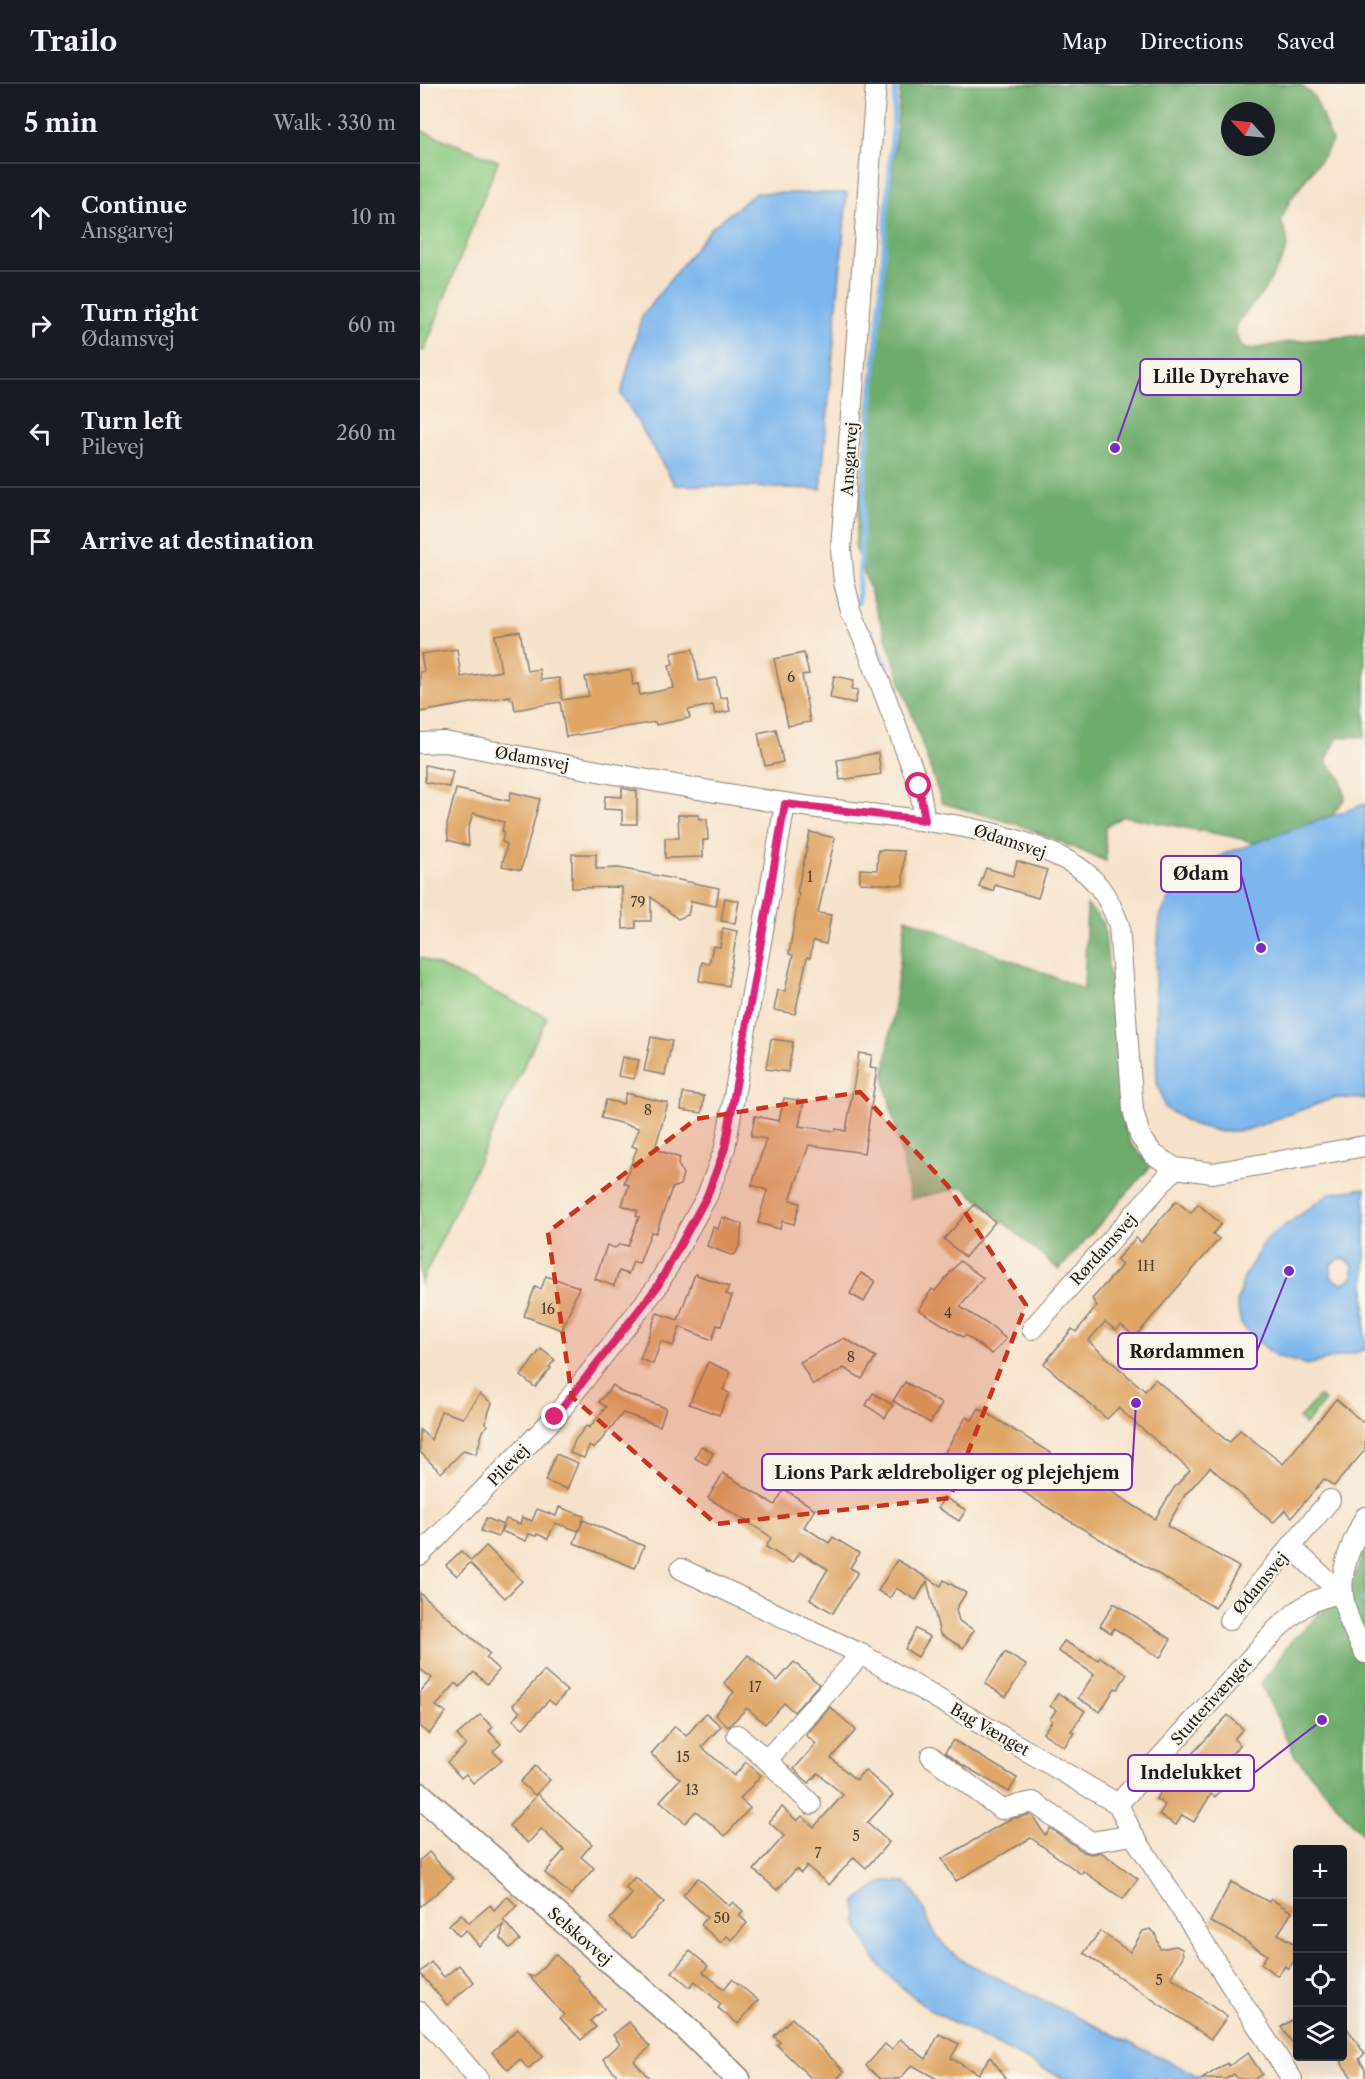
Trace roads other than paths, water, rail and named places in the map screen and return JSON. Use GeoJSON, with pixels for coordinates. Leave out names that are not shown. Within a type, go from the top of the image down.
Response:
{"type":"FeatureCollection","features":[{"type":"Feature","properties":{"kind":"street","name":"Ansgarvej"},"geometry":{"type":"LineString","coordinates":[[876,84],[841,549],[844,582],[850,610],[866,645],[919,786],[925,820]]}},
{"type":"Feature","properties":{"kind":"street","name":"Ødamsvej"},"geometry":{"type":"LineString","coordinates":[[420,743],[445,742],[785,804],[977,828],[1040,849],[1072,863],[1095,881],[1110,901],[1119,925],[1133,1110],[1140,1136],[1153,1154],[1175,1168],[1213,1173],[1365,1146]]}},
{"type":"Feature","properties":{"kind":"street","name":"Pilevej"},"geometry":{"type":"LineString","coordinates":[[420,1555],[555,1417],[657,1287],[707,1196],[725,1148],[785,804]]}},
{"type":"Feature","properties":{"kind":"street","name":"Rørdamsvej"},"geometry":{"type":"LineString","coordinates":[[1032,1329],[1175,1168]]}},
{"type":"Feature","properties":{"kind":"street","name":"Ødamsvej"},"geometry":{"type":"LineString","coordinates":[[1229,1620],[1330,1500]]}},
{"type":"Feature","properties":{"kind":"street","name":"Ødamsvej"},"geometry":{"type":"LineString","coordinates":[[1365,1517],[1343,1566],[1341,1593],[1353,1631],[1365,1653]]}},
{"type":"Feature","properties":{"kind":"street","name":"Ødamsvej"},"geometry":{"type":"LineString","coordinates":[[1291,1547],[1341,1593]]}},
{"type":"Feature","properties":{"kind":"street","name":"Bag Vænget"},"geometry":{"type":"LineString","coordinates":[[681,1569],[861,1654],[1118,1804]]}},
{"type":"Feature","properties":{"kind":"street","name":"Stutterivænget"},"geometry":{"type":"LineString","coordinates":[[1118,1804],[1276,1630],[1300,1607],[1314,1599],[1341,1593]]}},
{"type":"Feature","properties":{"kind":"street"},"geometry":{"type":"LineString","coordinates":[[767,1760],[861,1654]]}},
{"type":"Feature","properties":{"kind":"street"},"geometry":{"type":"LineString","coordinates":[[737,1735],[767,1760],[811,1804]]}},
{"type":"Feature","properties":{"kind":"street"},"geometry":{"type":"LineString","coordinates":[[932,1756],[1001,1809],[1033,1802],[1091,1842],[1133,1835]]}},
{"type":"Feature","properties":{"kind":"street","name":"Selskovvej"},"geometry":{"type":"LineString","coordinates":[[420,1795],[686,2028],[738,2079]]}},
{"type":"Feature","properties":{"kind":"street"},"geometry":{"type":"LineString","coordinates":[[1118,1804],[1133,1835],[1292,2079]]}},
{"type":"Feature","properties":{"kind":"street"},"geometry":{"type":"LineString","coordinates":[[420,2012],[478,2079]]}},
{"type":"Feature","properties":{"kind":"water"},"geometry":{"type":"Polygon","coordinates":[[[756,193],[847,193],[821,489],[675,485],[621,394],[642,316],[711,228],[756,193]]]}},
{"type":"Feature","properties":{"kind":"water"},"geometry":{"type":"Polygon","coordinates":[[[1365,804],[1365,1099],[1334,1098],[1247,1130],[1221,1132],[1191,1124],[1165,1108],[1157,1082],[1155,980],[1160,916],[1179,882],[1224,854],[1365,804]]]}},
{"type":"Feature","properties":{"kind":"water"},"geometry":{"type":"Polygon","coordinates":[[[1365,1188],[1365,1350],[1307,1365],[1276,1356],[1255,1339],[1241,1324],[1237,1303],[1244,1277],[1266,1239],[1331,1193],[1365,1188]],[[1342,1258],[1331,1264],[1331,1277],[1342,1284],[1353,1277],[1353,1265],[1342,1258]]]}},
{"type":"Feature","properties":{"kind":"water"},"geometry":{"type":"Polygon","coordinates":[[[884,1881],[906,1883],[912,1889],[938,1937],[961,1960],[1204,2079],[1065,2079],[930,2010],[893,1980],[874,1958],[857,1922],[856,1901],[884,1881]]]}},
{"type":"Feature","properties":{"kind":"waterway"},"geometry":{"type":"LineString","coordinates":[[858,603],[865,471],[877,346],[896,84]]}},
{"type":"Feature","properties":{"kind":"waterway"},"geometry":{"type":"LineString","coordinates":[[870,630],[888,666]]}},
{"type":"Feature","properties":{"kind":"place","name":"Lille Dyrehave"},"geometry":{"type":"Point","coordinates":[1115,448]}},
{"type":"Feature","properties":{"kind":"place","name":"Ødam"},"geometry":{"type":"Point","coordinates":[1261,948]}},
{"type":"Feature","properties":{"kind":"place","name":"Rørdammen"},"geometry":{"type":"Point","coordinates":[1289,1271]}},
{"type":"Feature","properties":{"kind":"place","name":"Lions Park ældreboliger og plejehjem"},"geometry":{"type":"Point","coordinates":[1136,1403]}},
{"type":"Feature","properties":{"kind":"place","name":"Indelukket"},"geometry":{"type":"Point","coordinates":[1322,1720]}}]}
